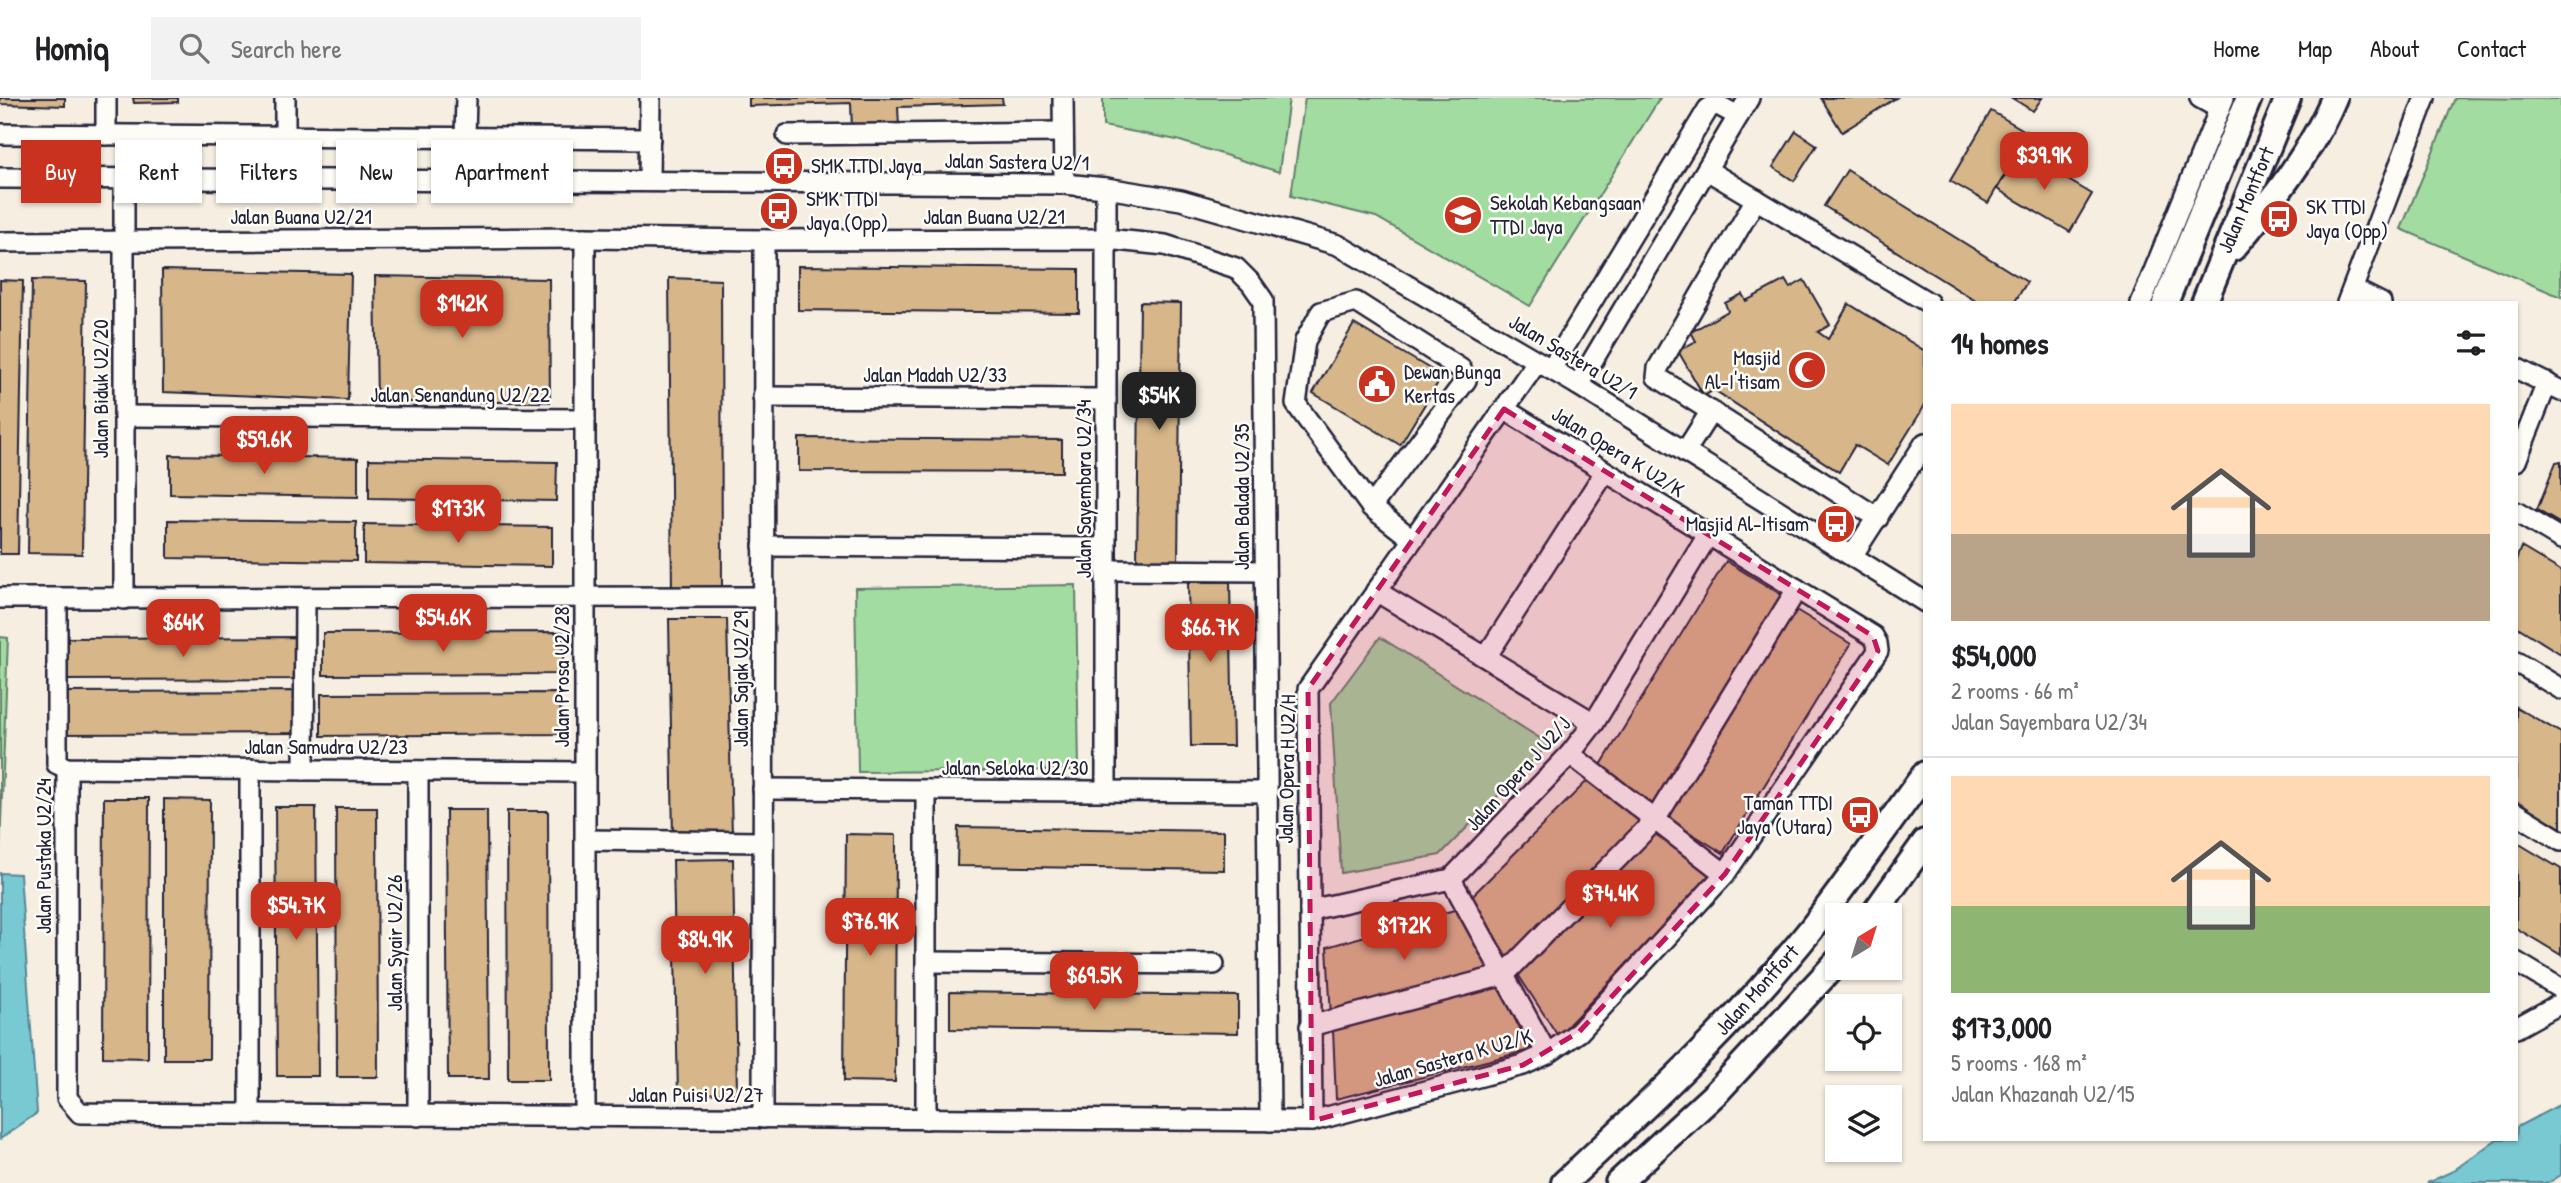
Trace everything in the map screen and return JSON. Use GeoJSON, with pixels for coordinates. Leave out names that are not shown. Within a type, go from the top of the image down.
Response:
{"type":"FeatureCollection","features":[{"type":"Feature","properties":{"kind":"main road","name":"Jalan Montfort"},"geometry":{"type":"LineString","coordinates":[[2166,301],[2249,98]]}},
{"type":"Feature","properties":{"kind":"main road","name":"Jalan Montfort"},"geometry":{"type":"LineString","coordinates":[[2205,301],[2288,98]]}},
{"type":"Feature","properties":{"kind":"main road"},"geometry":{"type":"LineString","coordinates":[[2219,264],[2266,209],[2325,120],[2334,98]]}},
{"type":"Feature","properties":{"kind":"main road","name":"Jalan Montfort"},"geometry":{"type":"LineString","coordinates":[[1564,1183],[1725,1027],[1811,929],[1923,777]]}},
{"type":"Feature","properties":{"kind":"main road"},"geometry":{"type":"LineString","coordinates":[[1882,903],[1923,845]]}},
{"type":"Feature","properties":{"kind":"main road","name":"Jalan Montfort"},"geometry":{"type":"LineString","coordinates":[[1618,1183],[1716,1093],[1825,975]]}},
{"type":"Feature","properties":{"kind":"street"},"geometry":{"type":"LineString","coordinates":[[106,98],[106,135]]}},
{"type":"Feature","properties":{"kind":"street"},"geometry":{"type":"LineString","coordinates":[[285,98],[285,136]]}},
{"type":"Feature","properties":{"kind":"street"},"geometry":{"type":"LineString","coordinates":[[466,98],[466,137]]}},
{"type":"Feature","properties":{"kind":"street"},"geometry":{"type":"LineString","coordinates":[[649,181],[650,98]]}},
{"type":"Feature","properties":{"kind":"street"},"geometry":{"type":"LineString","coordinates":[[1063,98],[1064,184]]}},
{"type":"Feature","properties":{"kind":"street"},"geometry":{"type":"LineString","coordinates":[[1578,386],[1749,98]]}},
{"type":"Feature","properties":{"kind":"street"},"geometry":{"type":"LineString","coordinates":[[2142,301],[2222,103],[2200,98]]}},
{"type":"Feature","properties":{"kind":"street"},"geometry":{"type":"LineString","coordinates":[[2372,301],[2350,296],[2426,98]]}},
{"type":"Feature","properties":{"kind":"street","name":"Jalan Opera H U2/H"},"geometry":{"type":"LineString","coordinates":[[1312,1121],[1308,689],[1504,409],[1544,366],[1708,109],[1716,104],[1738,116]]}},
{"type":"Feature","properties":{"kind":"street"},"geometry":{"type":"LineString","coordinates":[[787,135],[1063,132]]}},
{"type":"Feature","properties":{"kind":"street"},"geometry":{"type":"LineString","coordinates":[[0,134],[650,139]]}},
{"type":"Feature","properties":{"kind":"street"},"geometry":{"type":"LineString","coordinates":[[1707,170],[1926,301]]}},
{"type":"Feature","properties":{"kind":"street","name":"Jalan Sastera U2/1"},"geometry":{"type":"LineString","coordinates":[[0,178],[115,179]]}},
{"type":"Feature","properties":{"kind":"street","name":"Jalan Sastera U2/1"},"geometry":{"type":"LineString","coordinates":[[202,179],[1064,184],[1181,200],[1338,245],[1578,386],[1923,601]]}},
{"type":"Feature","properties":{"kind":"street","name":"Jalan Sayembara U2/34"},"geometry":{"type":"LineString","coordinates":[[1106,188],[1106,791]]}},
{"type":"Feature","properties":{"kind":"street"},"geometry":{"type":"LineString","coordinates":[[1756,199],[1658,368],[1657,377],[1878,517]]}},
{"type":"Feature","properties":{"kind":"street","name":"Jalan Biduk U2/20"},"geometry":{"type":"LineString","coordinates":[[124,203],[124,599]]}},
{"type":"Feature","properties":{"kind":"street","name":"Jalan Buana U2/21"},"geometry":{"type":"LineString","coordinates":[[0,242],[585,237],[764,240],[1106,239]]}},
{"type":"Feature","properties":{"kind":"street","name":"Jalan Prosa U2/28"},"geometry":{"type":"LineString","coordinates":[[585,237],[585,1117]]}},
{"type":"Feature","properties":{"kind":"street","name":"Jalan Balada U2/35"},"geometry":{"type":"LineString","coordinates":[[1106,239],[1166,245],[1236,268],[1263,300],[1270,1121]]}},
{"type":"Feature","properties":{"kind":"street","name":"Jalan Sajak U2/29"},"geometry":{"type":"LineString","coordinates":[[763,1118],[764,240]]}},
{"type":"Feature","properties":{"kind":"street"},"geometry":{"type":"LineString","coordinates":[[1371,507],[1466,380],[1461,369],[1356,302],[1321,313],[1315,322],[1305,341],[1296,404],[1371,507],[1412,539]]}},
{"type":"Feature","properties":{"kind":"street"},"geometry":{"type":"LineString","coordinates":[[2518,369],[2554,387],[2518,457]]}},
{"type":"Feature","properties":{"kind":"street","name":"Jalan Madah U2/33"},"geometry":{"type":"LineString","coordinates":[[763,397],[1106,399]]}},
{"type":"Feature","properties":{"kind":"street","name":"Jalan Opera K U2/K"},"geometry":{"type":"LineString","coordinates":[[1504,409],[1708,535]]}},
{"type":"Feature","properties":{"kind":"street"},"geometry":{"type":"LineString","coordinates":[[1685,452],[1711,411]]}},
{"type":"Feature","properties":{"kind":"street","name":"Jalan Senandung U2/22"},"geometry":{"type":"LineString","coordinates":[[124,416],[585,419]]}},
{"type":"Feature","properties":{"kind":"street"},"geometry":{"type":"LineString","coordinates":[[1852,556],[1923,446]]}},
{"type":"Feature","properties":{"kind":"street"},"geometry":{"type":"LineString","coordinates":[[1486,657],[1605,472]]}},
{"type":"Feature","properties":{"kind":"street"},"geometry":{"type":"LineString","coordinates":[[2518,513],[2561,539]]}},
{"type":"Feature","properties":{"kind":"street","name":"Jalan Sastera K U2/K"},"geometry":{"type":"LineString","coordinates":[[1312,1121],[1523,1065],[1547,1054],[1579,1032],[1725,874],[1878,650],[1872,636],[1708,535]]}},
{"type":"Feature","properties":{"kind":"street","name":"Jalan Opera J U2/J"},"geometry":{"type":"LineString","coordinates":[[1451,879],[1570,754],[1594,723],[1708,535]]}},
{"type":"Feature","properties":{"kind":"street"},"geometry":{"type":"LineString","coordinates":[[763,546],[1106,548]]}},
{"type":"Feature","properties":{"kind":"street"},"geometry":{"type":"LineString","coordinates":[[1106,570],[1265,571]]}},
{"type":"Feature","properties":{"kind":"street"},"geometry":{"type":"LineString","coordinates":[[1310,1026],[1504,975],[1655,820],[1797,589]]}},
{"type":"Feature","properties":{"kind":"street"},"geometry":{"type":"LineString","coordinates":[[1376,591],[1594,723]]}},
{"type":"Feature","properties":{"kind":"street"},"geometry":{"type":"LineString","coordinates":[[0,598],[305,599],[585,595],[763,597]]}},
{"type":"Feature","properties":{"kind":"street","name":"Jalan Pustaka U2/24"},"geometry":{"type":"LineString","coordinates":[[57,599],[57,764],[67,768],[67,1098],[80,1113]]}},
{"type":"Feature","properties":{"kind":"street"},"geometry":{"type":"LineString","coordinates":[[304,770],[305,599]]}},
{"type":"Feature","properties":{"kind":"street"},"geometry":{"type":"LineString","coordinates":[[2518,663],[2561,689]]}},
{"type":"Feature","properties":{"kind":"street"},"geometry":{"type":"LineString","coordinates":[[1570,754],[1725,874]]}},
{"type":"Feature","properties":{"kind":"street","name":"Jalan Samudra U2/23"},"geometry":{"type":"LineString","coordinates":[[67,768],[585,772]]}},
{"type":"Feature","properties":{"kind":"street"},"geometry":{"type":"LineString","coordinates":[[250,769],[250,1114]]}},
{"type":"Feature","properties":{"kind":"street","name":"Jalan Syair U2/26"},"geometry":{"type":"LineString","coordinates":[[418,771],[418,1116]]}},
{"type":"Feature","properties":{"kind":"street","name":"Jalan Seloka U2/30"},"geometry":{"type":"LineString","coordinates":[[763,789],[1267,792]]}},
{"type":"Feature","properties":{"kind":"street"},"geometry":{"type":"LineString","coordinates":[[926,790],[926,1119]]}},
{"type":"Feature","properties":{"kind":"street"},"geometry":{"type":"LineString","coordinates":[[2518,814],[2561,841]]}},
{"type":"Feature","properties":{"kind":"street"},"geometry":{"type":"LineString","coordinates":[[585,840],[764,842]]}},
{"type":"Feature","properties":{"kind":"street"},"geometry":{"type":"LineString","coordinates":[[1310,910],[1451,879],[1547,1054]]}},
{"type":"Feature","properties":{"kind":"street"},"geometry":{"type":"LineString","coordinates":[[926,962],[1214,964]]}},
{"type":"Feature","properties":{"kind":"street"},"geometry":{"type":"LineString","coordinates":[[2518,962],[2561,989]]}},
{"type":"Feature","properties":{"kind":"street"},"geometry":{"type":"LineString","coordinates":[[2518,1027],[2561,1003]]}},
{"type":"Feature","properties":{"kind":"street","name":"Jalan Puisi U2/27"},"geometry":{"type":"LineString","coordinates":[[80,1113],[1312,1121]]}},
{"type":"Feature","properties":{"kind":"highlighted area"},"geometry":{"type":"Polygon","coordinates":[[[1504,409],[1873,636],[1878,651],[1725,874],[1579,1032],[1523,1065],[1312,1121],[1308,689],[1504,409]]]}},
{"type":"Feature","properties":{"kind":"green space"},"geometry":{"type":"Polygon","coordinates":[[[1103,98],[1289,98],[1279,172],[1177,140],[1103,126],[1103,98]]]}},
{"type":"Feature","properties":{"kind":"green space","name":"Sekolah Kebangsaan TTDI Jaya"},"geometry":{"type":"Polygon","coordinates":[[[1305,98],[1660,98],[1530,306],[1376,217],[1291,196],[1305,98]]]}},
{"type":"Feature","properties":{"kind":"green space"},"geometry":{"type":"Polygon","coordinates":[[[2455,98],[2561,99],[2561,297],[2401,229],[2455,98]]]}},
{"type":"Feature","properties":{"kind":"green space"},"geometry":{"type":"Polygon","coordinates":[[[1076,585],[1079,770],[858,772],[855,588],[1076,585]]]}},
{"type":"Feature","properties":{"kind":"green space"},"geometry":{"type":"Polygon","coordinates":[[[0,637],[8,638],[0,849],[0,637]]]}},
{"type":"Feature","properties":{"kind":"green space"},"geometry":{"type":"Polygon","coordinates":[[[1380,637],[1549,744],[1440,855],[1341,873],[1331,703],[1380,637]]]}},
{"type":"Feature","properties":{"kind":"water"},"geometry":{"type":"Polygon","coordinates":[[[0,873],[20,874],[37,1113],[0,1139],[0,873]]]}},
{"type":"Feature","properties":{"kind":"water"},"geometry":{"type":"Polygon","coordinates":[[[2561,1104],[2561,1175],[2548,1183],[2427,1183],[2453,1171],[2494,1141],[2518,1141],[2518,1126],[2561,1104]]]}},
{"type":"Feature","properties":{"kind":"building"},"geometry":{"type":"Polygon","coordinates":[[[0,98],[65,98],[65,106],[0,104],[0,98]]]}},
{"type":"Feature","properties":{"kind":"building"},"geometry":{"type":"Polygon","coordinates":[[[133,98],[178,98],[178,102],[134,103],[133,98]]]}},
{"type":"Feature","properties":{"kind":"building"},"geometry":{"type":"Polygon","coordinates":[[[749,98],[1002,98],[1003,104],[898,107],[899,127],[852,129],[851,103],[749,106],[749,98]]]}},
{"type":"Feature","properties":{"kind":"building"},"geometry":{"type":"Polygon","coordinates":[[[1821,98],[1896,98],[1842,132],[1821,98]]]}},
{"type":"Feature","properties":{"kind":"building"},"geometry":{"type":"Polygon","coordinates":[[[2012,98],[2042,98],[2033,111],[2012,98]]]}},
{"type":"Feature","properties":{"kind":"building"},"geometry":{"type":"Polygon","coordinates":[[[1991,111],[2029,133],[1988,203],[1950,181],[1991,111]]]}},
{"type":"Feature","properties":{"kind":"building"},"geometry":{"type":"Polygon","coordinates":[[[1796,131],[1817,145],[1794,181],[1773,167],[1796,131]]]}},
{"type":"Feature","properties":{"kind":"building"},"geometry":{"type":"Polygon","coordinates":[[[2019,151],[2092,194],[2070,232],[1997,189],[2019,151]]]}},
{"type":"Feature","properties":{"kind":"building"},"geometry":{"type":"Polygon","coordinates":[[[1847,170],[2027,282],[2015,301],[1976,301],[1824,206],[1847,170]]]}},
{"type":"Feature","properties":{"kind":"building"},"geometry":{"type":"Polygon","coordinates":[[[798,266],[1079,269],[1079,313],[798,310],[798,266]]]}},
{"type":"Feature","properties":{"kind":"building"},"geometry":{"type":"Polygon","coordinates":[[[162,270],[351,274],[348,400],[163,392],[162,270]]]}},
{"type":"Feature","properties":{"kind":"building"},"geometry":{"type":"Polygon","coordinates":[[[375,276],[549,279],[550,402],[377,402],[375,276]]]}},
{"type":"Feature","properties":{"kind":"building"},"geometry":{"type":"Polygon","coordinates":[[[669,278],[721,280],[722,591],[672,591],[669,278]]]}},
{"type":"Feature","properties":{"kind":"building"},"geometry":{"type":"Polygon","coordinates":[[[0,280],[23,281],[18,554],[0,554],[0,280]]]}},
{"type":"Feature","properties":{"kind":"building"},"geometry":{"type":"Polygon","coordinates":[[[32,280],[86,281],[82,554],[28,553],[32,280]]]}},
{"type":"Feature","properties":{"kind":"building","name":"Masjid Al-I'tisam"},"geometry":{"type":"Polygon","coordinates":[[[1785,280],[1790,288],[1804,280],[1830,325],[1818,332],[1828,339],[1849,304],[1923,350],[1923,408],[1888,465],[1855,445],[1839,472],[1714,390],[1704,396],[1678,351],[1696,341],[1691,332],[1728,311],[1725,303],[1742,294],[1746,301],[1785,280]]]}},
{"type":"Feature","properties":{"kind":"building"},"geometry":{"type":"Polygon","coordinates":[[[1140,302],[1181,303],[1178,563],[1137,562],[1140,302]]]}},
{"type":"Feature","properties":{"kind":"building","name":"Dewan Bunga Kertas"},"geometry":{"type":"Polygon","coordinates":[[[1354,324],[1442,376],[1400,445],[1313,393],[1354,324]]]}},
{"type":"Feature","properties":{"kind":"building"},"geometry":{"type":"Polygon","coordinates":[[[799,438],[1062,440],[1062,472],[799,471],[799,438]]]}},
{"type":"Feature","properties":{"kind":"building"},"geometry":{"type":"Polygon","coordinates":[[[170,455],[358,458],[358,497],[170,494],[170,455]]]}},
{"type":"Feature","properties":{"kind":"building"},"geometry":{"type":"Polygon","coordinates":[[[369,459],[557,462],[556,501],[369,498],[369,459]]]}},
{"type":"Feature","properties":{"kind":"building"},"geometry":{"type":"Polygon","coordinates":[[[2561,461],[2561,524],[2537,510],[2556,462],[2561,461]]]}},
{"type":"Feature","properties":{"kind":"building"},"geometry":{"type":"Polygon","coordinates":[[[168,520],[356,522],[356,561],[168,558],[168,520]]]}},
{"type":"Feature","properties":{"kind":"building"},"geometry":{"type":"Polygon","coordinates":[[[364,524],[552,527],[552,566],[364,563],[364,524]]]}},
{"type":"Feature","properties":{"kind":"building"},"geometry":{"type":"Polygon","coordinates":[[[2521,547],[2561,571],[2561,654],[2518,627],[2518,555],[2521,547]]]}},
{"type":"Feature","properties":{"kind":"building"},"geometry":{"type":"Polygon","coordinates":[[[1726,561],[1785,597],[1656,806],[1598,770],[1726,561]]]}},
{"type":"Feature","properties":{"kind":"building"},"geometry":{"type":"Polygon","coordinates":[[[1188,582],[1230,582],[1233,746],[1191,746],[1188,582]]]}},
{"type":"Feature","properties":{"kind":"building"},"geometry":{"type":"Polygon","coordinates":[[[1793,608],[1851,644],[1723,853],[1665,817],[1793,608]]]}},
{"type":"Feature","properties":{"kind":"building"},"geometry":{"type":"Polygon","coordinates":[[[669,619],[727,619],[732,837],[673,837],[669,619]]]}},
{"type":"Feature","properties":{"kind":"building"},"geometry":{"type":"Polygon","coordinates":[[[563,632],[563,674],[323,675],[323,633],[563,632]]]}},
{"type":"Feature","properties":{"kind":"building"},"geometry":{"type":"Polygon","coordinates":[[[302,637],[303,679],[63,680],[63,638],[302,637]]]}},
{"type":"Feature","properties":{"kind":"building"},"geometry":{"type":"Polygon","coordinates":[[[299,691],[299,733],[59,734],[59,692],[299,691]]]}},
{"type":"Feature","properties":{"kind":"building"},"geometry":{"type":"Polygon","coordinates":[[[560,693],[561,734],[321,736],[321,694],[560,693]]]}},
{"type":"Feature","properties":{"kind":"building"},"geometry":{"type":"Polygon","coordinates":[[[2518,708],[2561,733],[2561,832],[2518,805],[2518,708]]]}},
{"type":"Feature","properties":{"kind":"building"},"geometry":{"type":"Polygon","coordinates":[[[1591,777],[1646,820],[1508,964],[1467,901],[1591,777]]]}},
{"type":"Feature","properties":{"kind":"building"},"geometry":{"type":"Polygon","coordinates":[[[104,798],[149,798],[148,1058],[103,1057],[104,798]]]}},
{"type":"Feature","properties":{"kind":"building"},"geometry":{"type":"Polygon","coordinates":[[[164,799],[210,800],[209,1059],[164,1059],[164,799]]]}},
{"type":"Feature","properties":{"kind":"building"},"geometry":{"type":"Polygon","coordinates":[[[275,807],[316,807],[318,1076],[277,1076],[275,807]]]}},
{"type":"Feature","properties":{"kind":"building"},"geometry":{"type":"Polygon","coordinates":[[[336,808],[377,808],[378,1077],[337,1077],[336,808]]]}},
{"type":"Feature","properties":{"kind":"building"},"geometry":{"type":"Polygon","coordinates":[[[446,810],[487,810],[489,1079],[448,1079],[446,810]]]}},
{"type":"Feature","properties":{"kind":"building"},"geometry":{"type":"Polygon","coordinates":[[[507,811],[548,811],[549,1080],[508,1080],[507,811]]]}},
{"type":"Feature","properties":{"kind":"building"},"geometry":{"type":"Polygon","coordinates":[[[958,827],[1224,831],[1224,870],[957,866],[958,827]]]}},
{"type":"Feature","properties":{"kind":"building"},"geometry":{"type":"Polygon","coordinates":[[[1656,831],[1711,875],[1558,1036],[1517,973],[1656,831]]]}},
{"type":"Feature","properties":{"kind":"building"},"geometry":{"type":"Polygon","coordinates":[[[846,834],[896,835],[895,1082],[844,1081],[846,834]]]}},
{"type":"Feature","properties":{"kind":"building"},"geometry":{"type":"Polygon","coordinates":[[[2518,843],[2561,869],[2561,955],[2518,929],[2518,843]]]}},
{"type":"Feature","properties":{"kind":"building"},"geometry":{"type":"Polygon","coordinates":[[[733,859],[737,1093],[678,1094],[673,860],[733,859]]]}},
{"type":"Feature","properties":{"kind":"building"},"geometry":{"type":"Polygon","coordinates":[[[1461,908],[1493,974],[1331,1016],[1327,947],[1461,908]]]}},
{"type":"Feature","properties":{"kind":"building"},"geometry":{"type":"Polygon","coordinates":[[[1498,984],[1530,1050],[1336,1099],[1333,1030],[1498,984]]]}},
{"type":"Feature","properties":{"kind":"building"},"geometry":{"type":"Polygon","coordinates":[[[950,992],[1238,996],[1238,1033],[950,1029],[950,992]]]}},
{"type":"Feature","properties":{"kind":"place","name":"SMK TTDI Jaya"},"geometry":{"type":"Point","coordinates":[784,166]}},
{"type":"Feature","properties":{"kind":"place","name":"SMK TTDI Jaya (Opp)"},"geometry":{"type":"Point","coordinates":[779,211]}},
{"type":"Feature","properties":{"kind":"place","name":"Sekolah Kebangsaan TTDI Jaya"},"geometry":{"type":"Point","coordinates":[1463,215]}},
{"type":"Feature","properties":{"kind":"place","name":"SK TTDI Jaya (Opp)"},"geometry":{"type":"Point","coordinates":[2279,219]}},
{"type":"Feature","properties":{"kind":"place","name":"Masjid Al-I'tisam"},"geometry":{"type":"Point","coordinates":[1807,370]}},
{"type":"Feature","properties":{"kind":"place","name":"Dewan Bunga Kertas"},"geometry":{"type":"Point","coordinates":[1377,384]}},
{"type":"Feature","properties":{"kind":"place","name":"Masjid Al-Itisam"},"geometry":{"type":"Point","coordinates":[1836,524]}},
{"type":"Feature","properties":{"kind":"place","name":"Taman TTDI Jaya (Utara)"},"geometry":{"type":"Point","coordinates":[1860,815]}}]}
